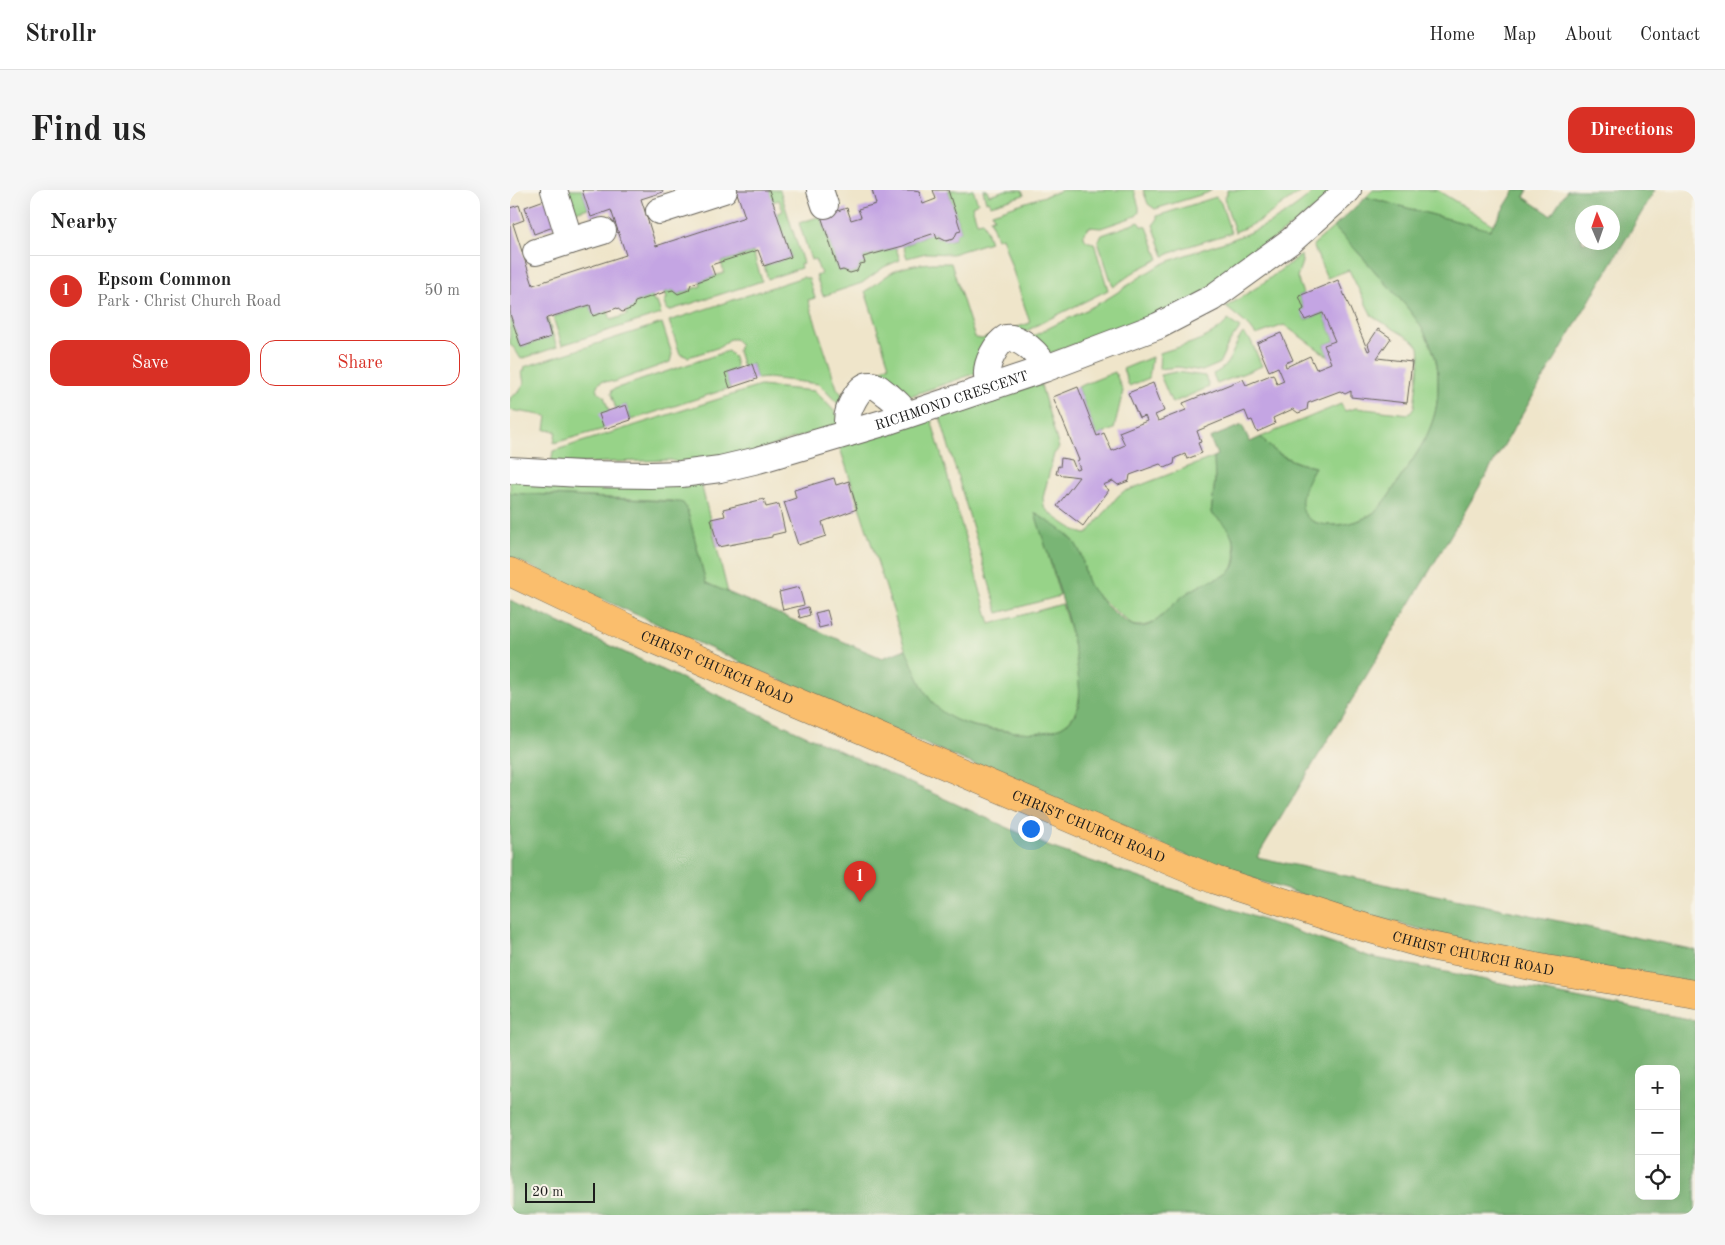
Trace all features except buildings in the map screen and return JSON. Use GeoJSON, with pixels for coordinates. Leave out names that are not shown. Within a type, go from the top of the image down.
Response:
{"type":"FeatureCollection","features":[{"type":"Feature","properties":{"kind":"main road","name":"CHRIST CHURCH ROAD"},"geometry":{"type":"LineString","coordinates":[[510,572],[627,628],[1215,880],[1347,923],[1430,946],[1536,967],[1695,994]]}},
{"type":"Feature","properties":{"kind":"street"},"geometry":{"type":"LineString","coordinates":[[554,190],[570,241]]}},
{"type":"Feature","properties":{"kind":"street"},"geometry":{"type":"LineString","coordinates":[[659,211],[690,195],[724,190]]}},
{"type":"Feature","properties":{"kind":"street","name":"RICHMOND CRESCENT"},"geometry":{"type":"LineString","coordinates":[[510,470],[619,475],[695,473],[758,460],[849,433],[990,387],[1158,326],[1212,298],[1292,240],[1348,190]]}},
{"type":"Feature","properties":{"kind":"street"},"geometry":{"type":"LineString","coordinates":[[536,252],[603,231]]}},
{"type":"Feature","properties":{"kind":"street"},"geometry":{"type":"LineString","coordinates":[[990,387],[987,376],[988,369],[998,345],[1006,338],[1015,338],[1029,348],[1042,360],[1045,368]]}},
{"type":"Feature","properties":{"kind":"street"},"geometry":{"type":"LineString","coordinates":[[849,433],[847,424],[848,414],[858,393],[866,386],[875,386],[889,396],[902,407],[905,415]]}},
{"type":"Feature","properties":{"kind":"green space"},"geometry":{"type":"Polygon","coordinates":[[[561,190],[582,190],[588,208],[569,214],[561,190]]]}},
{"type":"Feature","properties":{"kind":"green space"},"geometry":{"type":"Polygon","coordinates":[[[769,190],[780,190],[803,263],[800,264],[801,268],[768,279],[764,266],[791,257],[776,214],[783,211],[779,200],[772,202],[769,190]]]}},
{"type":"Feature","properties":{"kind":"green space"},"geometry":{"type":"Polygon","coordinates":[[[948,190],[973,190],[978,203],[972,206],[977,222],[983,221],[990,242],[952,254],[926,253],[907,258],[903,246],[914,242],[914,240],[935,233],[937,239],[940,238],[946,241],[954,239],[957,232],[961,231],[948,190]]]}},
{"type":"Feature","properties":{"kind":"green space"},"geometry":{"type":"Polygon","coordinates":[[[983,190],[987,190],[989,195],[1006,190],[1022,190],[1024,195],[991,205],[989,201],[986,202],[983,190]]]}},
{"type":"Feature","properties":{"kind":"green space"},"geometry":{"type":"Polygon","coordinates":[[[1063,190],[1134,190],[1139,212],[1136,216],[1101,228],[1089,227],[1084,233],[1086,240],[1094,243],[1108,290],[1022,334],[1015,328],[1030,323],[1002,237],[997,239],[990,219],[994,218],[992,213],[1063,190]]]}},
{"type":"Feature","properties":{"kind":"green space"},"geometry":{"type":"Polygon","coordinates":[[[1143,190],[1212,190],[1155,209],[1148,204],[1143,190]]]}},
{"type":"Feature","properties":{"kind":"green space"},"geometry":{"type":"Polygon","coordinates":[[[1227,190],[1303,190],[1258,222],[1235,232],[1224,198],[1227,190]]]}},
{"type":"Feature","properties":{"kind":"green space"},"geometry":{"type":"Polygon","coordinates":[[[1316,190],[1339,190],[1191,301],[1051,353],[1028,339],[1103,301],[1167,262],[1256,230],[1292,209],[1316,190]]]}},
{"type":"Feature","properties":{"kind":"green space"},"geometry":{"type":"Polygon","coordinates":[[[1373,190],[1437,190],[1494,225],[1490,230],[1366,197],[1373,190]]]}},
{"type":"Feature","properties":{"kind":"green space"},"geometry":{"type":"Polygon","coordinates":[[[1515,190],[1528,190],[1524,197],[1551,215],[1567,190],[1655,190],[1620,249],[1620,205],[1575,205],[1575,250],[1619,250],[1426,577],[1257,857],[1695,950],[1695,985],[1494,948],[1362,914],[1207,864],[839,707],[510,557],[510,493],[683,503],[687,509],[706,583],[882,658],[906,649],[929,698],[941,711],[963,723],[1005,731],[1036,732],[1057,729],[1073,717],[1078,707],[1080,695],[1079,682],[1066,613],[1035,513],[1064,532],[1077,546],[1088,582],[1101,600],[1122,619],[1134,626],[1146,626],[1152,624],[1192,590],[1224,576],[1233,568],[1235,563],[1235,546],[1232,536],[1223,523],[1211,513],[1215,481],[1214,457],[1217,455],[1210,438],[1242,425],[1250,442],[1261,437],[1285,457],[1315,467],[1305,486],[1302,504],[1304,512],[1317,523],[1330,525],[1356,522],[1375,512],[1421,447],[1432,424],[1437,398],[1438,382],[1434,352],[1415,318],[1334,227],[1366,197],[1490,230],[1515,190]]]}},
{"type":"Feature","properties":{"kind":"green space"},"geometry":{"type":"Polygon","coordinates":[[[1216,197],[1221,203],[1231,233],[1164,256],[1153,225],[1157,220],[1157,216],[1216,197]]]}},
{"type":"Feature","properties":{"kind":"green space"},"geometry":{"type":"Polygon","coordinates":[[[821,216],[839,271],[843,270],[850,273],[857,271],[860,264],[865,262],[863,257],[896,248],[900,260],[884,267],[862,283],[823,296],[816,276],[821,274],[815,259],[811,260],[799,223],[821,216]]]}},
{"type":"Feature","properties":{"kind":"green space"},"geometry":{"type":"Polygon","coordinates":[[[1139,222],[1142,226],[1147,227],[1159,259],[1137,270],[1113,287],[1098,241],[1102,235],[1139,222]]]}},
{"type":"Feature","properties":{"kind":"green space"},"geometry":{"type":"Polygon","coordinates":[[[1334,227],[1415,318],[1434,352],[1438,384],[1435,412],[1427,435],[1383,504],[1370,515],[1351,523],[1327,525],[1316,523],[1307,518],[1302,510],[1302,494],[1306,482],[1315,467],[1285,457],[1261,437],[1341,404],[1345,411],[1356,408],[1409,414],[1414,407],[1420,356],[1419,347],[1414,341],[1372,316],[1349,270],[1327,278],[1313,245],[1334,227]]]}},
{"type":"Feature","properties":{"kind":"green space"},"geometry":{"type":"Polygon","coordinates":[[[753,252],[762,281],[668,311],[664,300],[667,299],[665,292],[673,290],[678,294],[701,286],[700,281],[724,273],[721,262],[753,252]]]}},
{"type":"Feature","properties":{"kind":"green space"},"geometry":{"type":"Polygon","coordinates":[[[1301,255],[1302,262],[1297,277],[1303,294],[1299,296],[1304,309],[1302,311],[1305,320],[1323,313],[1335,341],[1324,345],[1329,357],[1284,325],[1256,335],[1250,327],[1226,307],[1259,286],[1301,255]]]}},
{"type":"Feature","properties":{"kind":"green space"},"geometry":{"type":"Polygon","coordinates":[[[932,263],[951,263],[975,338],[982,339],[994,335],[979,372],[910,396],[895,387],[880,371],[889,365],[865,291],[901,268],[932,263]]]}},
{"type":"Feature","properties":{"kind":"green space"},"geometry":{"type":"Polygon","coordinates":[[[803,277],[809,279],[815,298],[808,300],[837,388],[847,401],[844,410],[819,384],[768,378],[757,379],[752,364],[743,367],[738,351],[740,344],[735,339],[730,339],[720,347],[688,357],[680,354],[669,321],[803,277]]]}},
{"type":"Feature","properties":{"kind":"green space"},"geometry":{"type":"Polygon","coordinates":[[[652,296],[654,302],[657,302],[661,314],[562,345],[553,317],[590,305],[593,315],[608,311],[611,320],[627,315],[626,310],[635,302],[652,296]]]}},
{"type":"Feature","properties":{"kind":"green space"},"geometry":{"type":"Polygon","coordinates":[[[510,314],[521,347],[551,337],[547,318],[557,347],[521,359],[510,345],[510,314]]]}},
{"type":"Feature","properties":{"kind":"green space"},"geometry":{"type":"Polygon","coordinates":[[[1228,320],[1240,328],[1228,344],[1219,364],[1202,371],[1178,367],[1159,369],[1160,353],[1206,337],[1228,320]]]}},
{"type":"Feature","properties":{"kind":"green space"},"geometry":{"type":"Polygon","coordinates":[[[662,323],[672,354],[670,362],[614,382],[602,381],[597,385],[597,392],[604,396],[609,411],[604,429],[554,443],[556,431],[545,430],[547,416],[510,410],[510,398],[519,392],[524,384],[522,371],[525,370],[524,367],[662,323]]]}},
{"type":"Feature","properties":{"kind":"green space"},"geometry":{"type":"Polygon","coordinates":[[[1243,333],[1251,341],[1262,366],[1217,384],[1213,374],[1220,370],[1228,361],[1243,333]]]}},
{"type":"Feature","properties":{"kind":"green space"},"geometry":{"type":"Polygon","coordinates":[[[728,351],[734,357],[737,369],[725,373],[730,388],[631,420],[626,405],[616,409],[611,394],[612,390],[728,351]]]}},
{"type":"Feature","properties":{"kind":"green space"},"geometry":{"type":"Polygon","coordinates":[[[1152,357],[1149,378],[1129,386],[1123,369],[1152,357]]]}},
{"type":"Feature","properties":{"kind":"green space"},"geometry":{"type":"Polygon","coordinates":[[[1115,372],[1123,391],[1114,429],[1097,436],[1078,387],[1115,372]]]}},
{"type":"Feature","properties":{"kind":"green space"},"geometry":{"type":"Polygon","coordinates":[[[1176,372],[1205,376],[1209,387],[1172,403],[1160,375],[1176,372]]]}},
{"type":"Feature","properties":{"kind":"green space"},"geometry":{"type":"Polygon","coordinates":[[[1040,382],[1059,448],[1054,454],[1043,498],[1046,509],[1072,528],[1087,534],[1123,492],[1214,457],[1215,481],[1211,513],[1228,529],[1235,546],[1234,565],[1227,575],[1192,590],[1157,620],[1141,626],[1132,625],[1093,592],[1087,582],[1081,554],[1073,540],[1036,513],[1060,596],[998,613],[938,410],[1040,382]]]}},
{"type":"Feature","properties":{"kind":"green space"},"geometry":{"type":"Polygon","coordinates":[[[760,386],[815,391],[838,415],[841,423],[742,456],[676,462],[671,460],[551,464],[553,451],[760,386]]]}},
{"type":"Feature","properties":{"kind":"green space"},"geometry":{"type":"Polygon","coordinates":[[[929,412],[990,624],[1062,604],[1076,656],[1080,685],[1077,708],[1066,724],[1057,729],[1048,732],[1028,733],[977,727],[957,720],[939,710],[932,702],[912,666],[901,638],[838,442],[929,412]]]}},
{"type":"Feature","properties":{"kind":"green space"},"geometry":{"type":"Polygon","coordinates":[[[510,476],[700,479],[728,593],[706,583],[687,509],[673,501],[510,493],[510,476]]]}},
{"type":"Feature","properties":{"kind":"green space"},"geometry":{"type":"Polygon","coordinates":[[[510,600],[1050,847],[1371,957],[1695,1020],[1695,1215],[510,1215],[510,600]]]}},
{"type":"Feature","properties":{"kind":"place","name":"Epsom Common"},"geometry":{"type":"Point","coordinates":[860,902]}}]}
